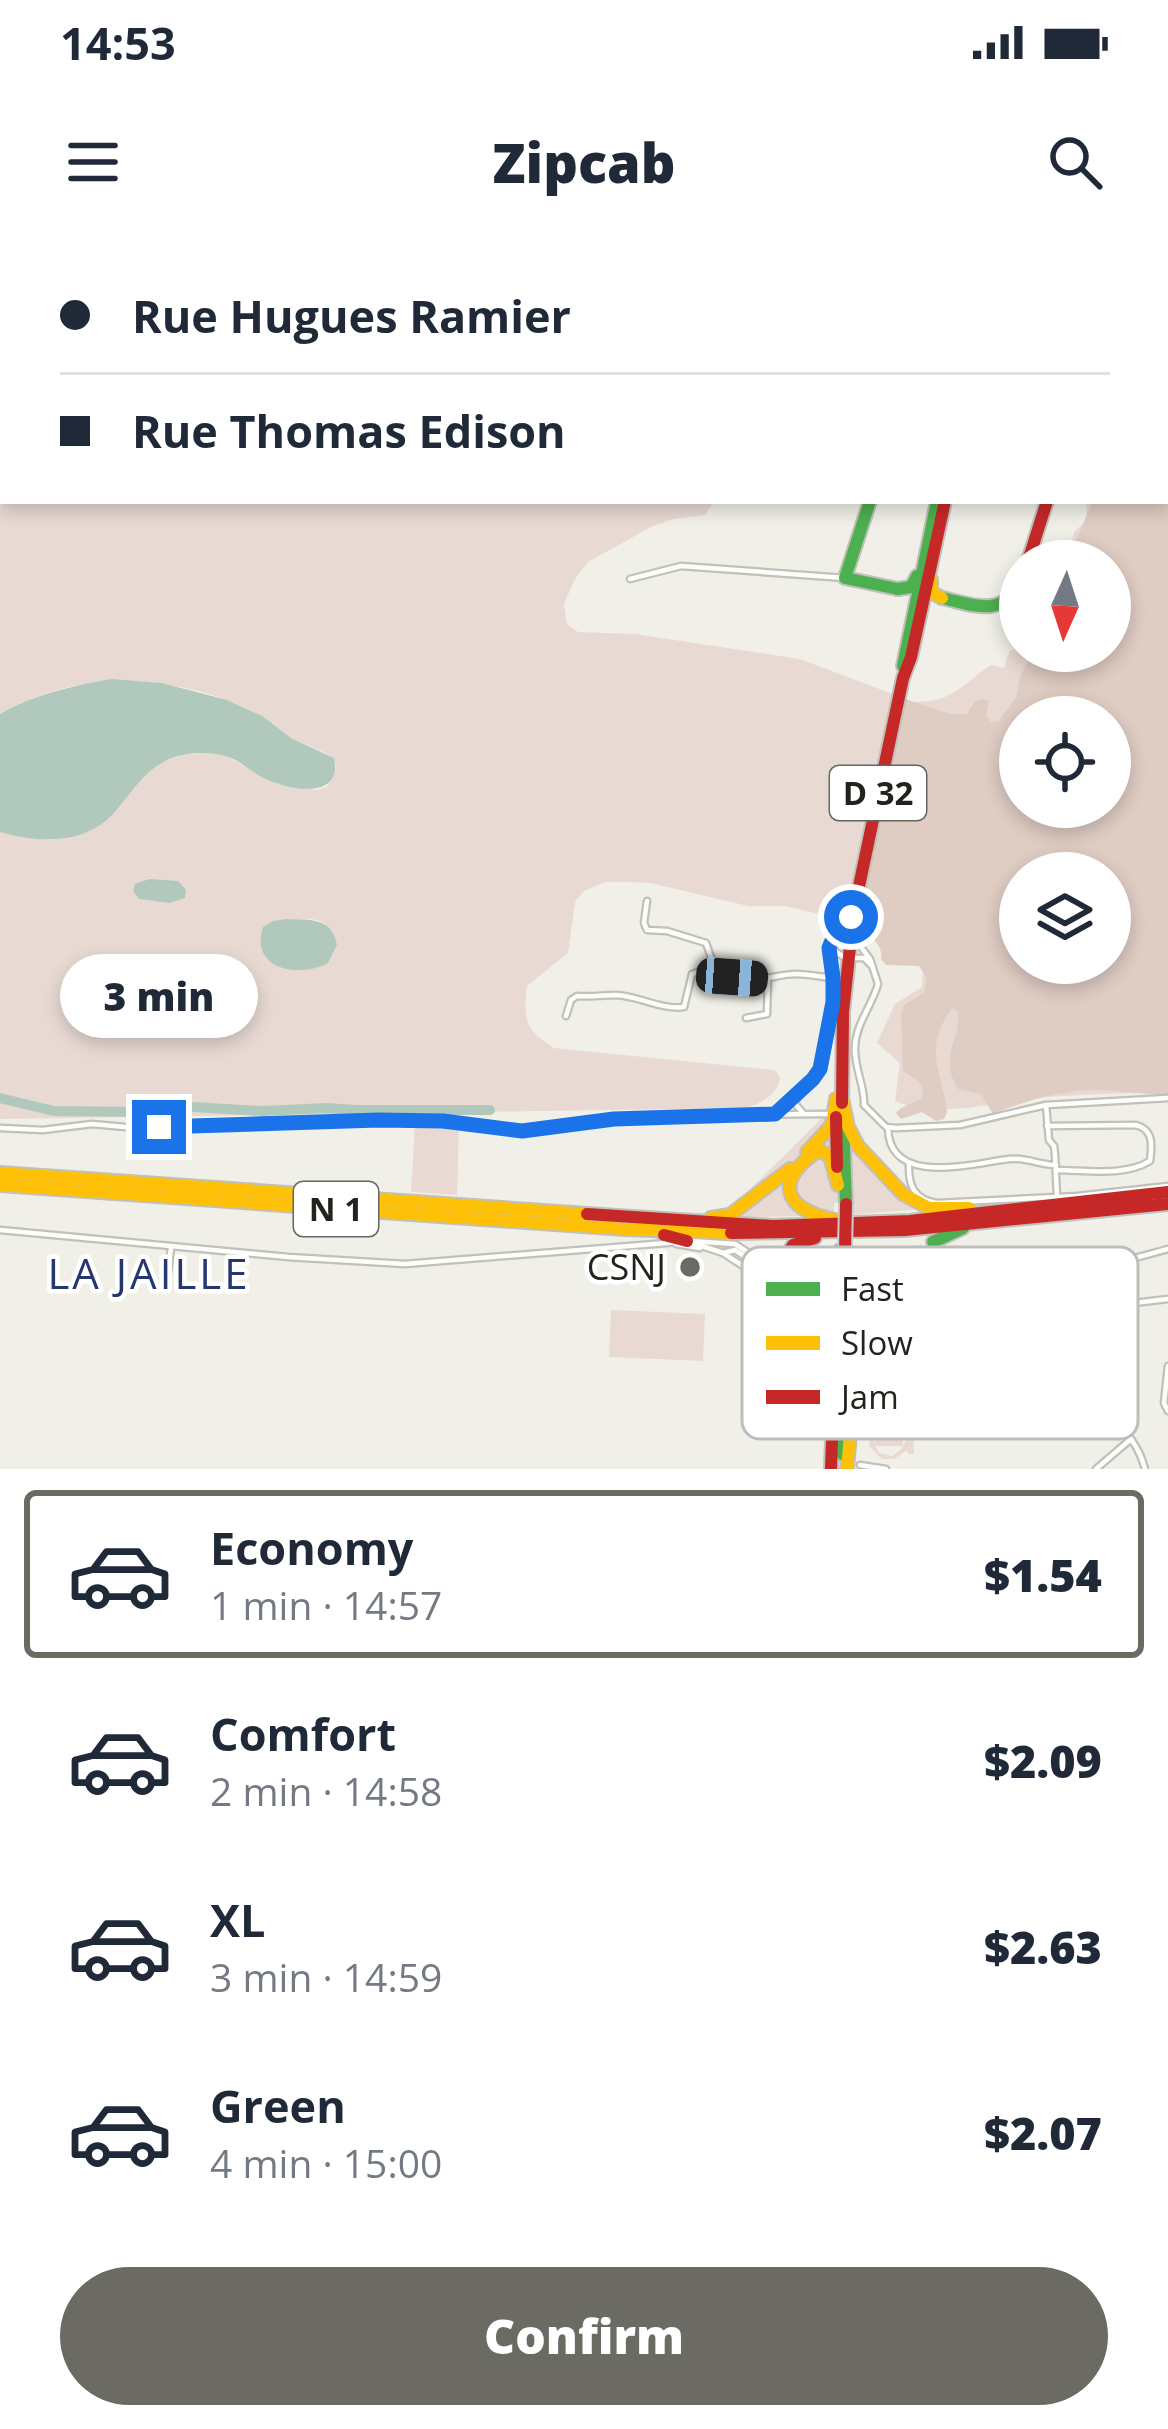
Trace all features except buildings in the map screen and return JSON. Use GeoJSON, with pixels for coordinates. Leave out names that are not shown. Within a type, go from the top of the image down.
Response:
{"type":"FeatureCollection","features":[{"type":"Feature","properties":{"kind":"main road"},"geometry":{"type":"LineString","coordinates":[[869,504],[844,578],[909,588],[915,583],[924,546],[933,538],[938,546],[930,587],[933,594],[999,606]]}},
{"type":"Feature","properties":{"kind":"main road","name":"D 32"},"geometry":{"type":"LineString","coordinates":[[842,1204],[838,1185],[840,960],[850,933],[940,504]]}},
{"type":"Feature","properties":{"kind":"main road"},"geometry":{"type":"LineString","coordinates":[[1035,540],[1046,504]]}},
{"type":"Feature","properties":{"kind":"main road"},"geometry":{"type":"LineString","coordinates":[[898,589],[911,598],[914,624]]}},
{"type":"Feature","properties":{"kind":"main road"},"geometry":{"type":"LineString","coordinates":[[914,624],[926,603],[942,598]]}},
{"type":"Feature","properties":{"kind":"main road"},"geometry":{"type":"LineString","coordinates":[[839,1099],[853,1138],[903,1194],[929,1208],[978,1209]]}},
{"type":"Feature","properties":{"kind":"main road"},"geometry":{"type":"LineString","coordinates":[[626,1223],[730,1215],[785,1174],[827,1133],[839,1099]]}},
{"type":"Feature","properties":{"kind":"main road","name":"D 32"},"geometry":{"type":"LineString","coordinates":[[839,1099],[843,1247]]}},
{"type":"Feature","properties":{"kind":"main road"},"geometry":{"type":"LineString","coordinates":[[838,1185],[830,1156],[819,1150],[796,1168],[787,1190],[800,1210],[824,1219],[1086,1201]]}},
{"type":"Feature","properties":{"kind":"main road","name":"N 1"},"geometry":{"type":"LineString","coordinates":[[0,1172],[59,1183],[228,1200],[833,1234],[1168,1204]]}},
{"type":"Feature","properties":{"kind":"main road"},"geometry":{"type":"LineString","coordinates":[[59,1183],[130,1174]]}},
{"type":"Feature","properties":{"kind":"main road"},"geometry":{"type":"LineString","coordinates":[[181,1176],[192,1182],[268,1193]]}},
{"type":"Feature","properties":{"kind":"main road"},"geometry":{"type":"LineString","coordinates":[[59,1183],[140,1202]]}},
{"type":"Feature","properties":{"kind":"main road","name":"N 1"},"geometry":{"type":"LineString","coordinates":[[0,1184],[268,1193],[626,1223],[726,1225],[910,1221],[1168,1189]]}},
{"type":"Feature","properties":{"kind":"main road"},"geometry":{"type":"LineString","coordinates":[[177,1205],[228,1200]]}},
{"type":"Feature","properties":{"kind":"main road"},"geometry":{"type":"LineString","coordinates":[[626,1223],[687,1241]]}},
{"type":"Feature","properties":{"kind":"main road"},"geometry":{"type":"LineString","coordinates":[[933,1241],[970,1225]]}},
{"type":"Feature","properties":{"kind":"main road"},"geometry":{"type":"LineString","coordinates":[[792,1247],[833,1234]]}},
{"type":"Feature","properties":{"kind":"main road"},"geometry":{"type":"LineString","coordinates":[[831,1469],[832,1439]]}},
{"type":"Feature","properties":{"kind":"street"},"geometry":{"type":"LineString","coordinates":[[630,578],[681,566],[844,578]]}},
{"type":"Feature","properties":{"kind":"street"},"geometry":{"type":"LineString","coordinates":[[647,902],[647,929],[706,943],[715,969]]}},
{"type":"Feature","properties":{"kind":"street"},"geometry":{"type":"LineString","coordinates":[[850,933],[871,959],[878,989],[855,1041],[864,1105],[850,1114]]}},
{"type":"Feature","properties":{"kind":"street"},"geometry":{"type":"LineString","coordinates":[[840,960],[864,958],[875,971]]}},
{"type":"Feature","properties":{"kind":"street"},"geometry":{"type":"LineString","coordinates":[[566,1016],[577,996],[614,995],[684,1007],[692,974],[715,969],[732,977],[840,978],[822,1063],[813,1079],[775,1114]]}},
{"type":"Feature","properties":{"kind":"street"},"geometry":{"type":"LineString","coordinates":[[746,1018],[767,1014],[768,978]]}},
{"type":"Feature","properties":{"kind":"street"},"geometry":{"type":"LineString","coordinates":[[796,1094],[799,1110],[809,1114]]}},
{"type":"Feature","properties":{"kind":"street"},"geometry":{"type":"LineString","coordinates":[[888,1128],[960,1125],[1046,1105],[1168,1098]]}},
{"type":"Feature","properties":{"kind":"street"},"geometry":{"type":"LineString","coordinates":[[864,1105],[888,1128],[889,1138],[909,1163],[949,1168],[1016,1158],[1056,1167],[1122,1170],[1150,1161],[1152,1139],[1136,1125],[1047,1126]]}},
{"type":"Feature","properties":{"kind":"street"},"geometry":{"type":"LineString","coordinates":[[1046,1105],[1057,1197]]}},
{"type":"Feature","properties":{"kind":"street"},"geometry":{"type":"LineString","coordinates":[[0,1128],[379,1120],[443,1121],[522,1131],[614,1119],[829,1114]]}},
{"type":"Feature","properties":{"kind":"street"},"geometry":{"type":"LineString","coordinates":[[909,1163],[914,1192],[926,1201],[1168,1189]]}},
{"type":"Feature","properties":{"kind":"street"},"geometry":{"type":"LineString","coordinates":[[0,1230],[405,1264],[687,1241],[742,1248]]}},
{"type":"Feature","properties":{"kind":"street"},"geometry":{"type":"LineString","coordinates":[[687,1241],[740,1262]]}},
{"type":"Feature","properties":{"kind":"street"},"geometry":{"type":"LineString","coordinates":[[670,1244],[735,1250],[742,1256]]}},
{"type":"Feature","properties":{"kind":"street"},"geometry":{"type":"LineString","coordinates":[[168,1272],[171,1246]]}},
{"type":"Feature","properties":{"kind":"street"},"geometry":{"type":"LineString","coordinates":[[1139,1257],[1168,1250]]}},
{"type":"Feature","properties":{"kind":"street"},"geometry":{"type":"LineString","coordinates":[[1168,1366],[1164,1403],[1168,1412]]}},
{"type":"Feature","properties":{"kind":"street"},"geometry":{"type":"LineString","coordinates":[[1096,1469],[1131,1439],[1145,1469]]}},
{"type":"Feature","properties":{"kind":"street"},"geometry":{"type":"LineString","coordinates":[[849,1468],[886,1469]]}},
{"type":"Feature","properties":{"kind":"shaded area"},"geometry":{"type":"Polygon","coordinates":[[[2,504],[712,504],[705,515],[653,526],[588,562],[564,604],[567,624],[578,632],[635,634],[800,659],[914,702],[948,696],[991,665],[999,667],[999,672],[1131,672],[1131,540],[1072,540],[1086,521],[1087,504],[1168,504],[1168,1092],[1052,1097],[947,1109],[895,1101],[900,1063],[877,1043],[895,1004],[922,987],[923,966],[861,926],[840,919],[785,906],[748,906],[650,883],[605,882],[584,891],[575,902],[568,953],[527,986],[525,1007],[532,1029],[554,1048],[775,1070],[779,1084],[768,1098],[746,1108],[0,1119],[0,832],[52,840],[130,790],[159,763],[182,755],[224,755],[277,784],[317,790],[327,787],[336,768],[334,758],[291,738],[250,710],[184,688],[121,681],[90,683],[29,700],[0,714],[2,504]],[[286,919],[328,963],[337,945],[324,923],[286,919]]]}},
{"type":"Feature","properties":{"kind":"shaded area"},"geometry":{"type":"Polygon","coordinates":[[[1092,504],[1168,504],[1168,1094],[1072,1092],[993,1114],[981,1094],[958,1089],[952,1077],[950,1058],[958,1012],[952,1008],[936,1049],[947,1112],[944,1119],[936,1121],[922,1112],[901,1119],[896,1113],[921,1099],[923,1089],[903,1071],[901,1013],[904,1005],[924,993],[927,978],[919,966],[886,965],[878,945],[859,930],[857,922],[900,705],[905,699],[950,714],[967,714],[975,701],[989,701],[986,716],[991,722],[999,721],[999,828],[1131,828],[1131,696],[1016,696],[1022,672],[1131,672],[1131,540],[1076,540],[1092,504]]]}},
{"type":"Feature","properties":{"kind":"shaded area"},"geometry":{"type":"Polygon","coordinates":[[[111,679],[162,683],[227,700],[334,758],[335,771],[323,786],[302,789],[278,784],[225,756],[184,755],[149,772],[113,814],[88,831],[60,839],[0,832],[0,714],[40,696],[111,679]]]}},
{"type":"Feature","properties":{"kind":"shaded area"},"geometry":{"type":"Polygon","coordinates":[[[149,879],[178,881],[186,890],[185,898],[170,903],[139,899],[133,891],[135,884],[149,879]]]}},
{"type":"Feature","properties":{"kind":"shaded area"},"geometry":{"type":"Polygon","coordinates":[[[286,919],[319,922],[330,929],[337,945],[328,963],[291,970],[270,961],[263,953],[263,927],[286,919]]]}},
{"type":"Feature","properties":{"kind":"shaded area"},"geometry":{"type":"Polygon","coordinates":[[[842,1098],[845,1202],[834,1203],[834,1215],[721,1218],[842,1098]]]}},
{"type":"Feature","properties":{"kind":"shaded area"},"geometry":{"type":"Polygon","coordinates":[[[415,1125],[459,1126],[457,1195],[411,1192],[415,1125]]]}},
{"type":"Feature","properties":{"kind":"shaded area"},"geometry":{"type":"Polygon","coordinates":[[[846,1129],[852,1146],[900,1197],[923,1209],[848,1215],[846,1129]]]}},
{"type":"Feature","properties":{"kind":"shaded area"},"geometry":{"type":"Polygon","coordinates":[[[611,1310],[705,1314],[703,1361],[609,1357],[611,1310]]]}},
{"type":"Feature","properties":{"kind":"shaded area"},"geometry":{"type":"Polygon","coordinates":[[[870,1439],[874,1439],[879,1453],[892,1456],[906,1439],[914,1439],[914,1454],[907,1450],[894,1459],[882,1459],[870,1447],[870,1439]]]}},
{"type":"Feature","properties":{"kind":"shaded area"},"geometry":{"type":"Polygon","coordinates":[[[875,1439],[903,1439],[903,1446],[875,1444],[875,1439]]]}},
{"type":"Feature","properties":{"kind":"waterway"},"geometry":{"type":"LineString","coordinates":[[0,1098],[54,1111],[148,1112],[175,1106],[262,1111],[490,1110]]}},
{"type":"Feature","properties":{"kind":"tunnel"},"geometry":{"type":"LineString","coordinates":[[926,1247],[933,1242]]}},
{"type":"Feature","properties":{"kind":"traffic: fast"},"geometry":{"type":"LineString","coordinates":[[869,504],[845,578],[898,589]]}},
{"type":"Feature","properties":{"kind":"traffic: fast"},"geometry":{"type":"LineString","coordinates":[[903,666],[936,504]]}},
{"type":"Feature","properties":{"kind":"traffic: fast"},"geometry":{"type":"LineString","coordinates":[[898,589],[911,587],[917,576]]}},
{"type":"Feature","properties":{"kind":"traffic: fast"},"geometry":{"type":"LineString","coordinates":[[942,598],[975,606],[999,604]]}},
{"type":"Feature","properties":{"kind":"traffic: fast"},"geometry":{"type":"LineString","coordinates":[[843,1119],[846,1204]]}},
{"type":"Feature","properties":{"kind":"traffic: fast"},"geometry":{"type":"LineString","coordinates":[[933,1242],[963,1228]]}},
{"type":"Feature","properties":{"kind":"traffic: fast"},"geometry":{"type":"LineString","coordinates":[[842,1454],[843,1439]]}},
{"type":"Feature","properties":{"kind":"traffic: slow"},"geometry":{"type":"LineString","coordinates":[[931,580],[931,592],[942,598]]}},
{"type":"Feature","properties":{"kind":"traffic: slow"},"geometry":{"type":"LineString","coordinates":[[842,1098],[858,1146],[903,1194],[929,1208],[969,1208]]}},
{"type":"Feature","properties":{"kind":"traffic: slow"},"geometry":{"type":"LineString","coordinates":[[807,1152],[832,1125],[836,1099]]}},
{"type":"Feature","properties":{"kind":"traffic: slow"},"geometry":{"type":"LineString","coordinates":[[835,1220],[804,1209],[790,1193],[790,1183],[804,1161],[819,1150],[830,1156],[838,1185]]}},
{"type":"Feature","properties":{"kind":"traffic: slow"},"geometry":{"type":"LineString","coordinates":[[711,1218],[730,1215],[790,1169]]}},
{"type":"Feature","properties":{"kind":"traffic: slow"},"geometry":{"type":"LineString","coordinates":[[0,1173],[587,1214]]}},
{"type":"Feature","properties":{"kind":"traffic: slow"},"geometry":{"type":"LineString","coordinates":[[0,1185],[731,1233]]}},
{"type":"Feature","properties":{"kind":"traffic: slow"},"geometry":{"type":"LineString","coordinates":[[847,1469],[850,1439]]}},
{"type":"Feature","properties":{"kind":"traffic: jam"},"geometry":{"type":"LineString","coordinates":[[842,1103],[843,1012],[854,910],[944,504]]}},
{"type":"Feature","properties":{"kind":"traffic: jam"},"geometry":{"type":"LineString","coordinates":[[1035,540],[1046,504]]}},
{"type":"Feature","properties":{"kind":"traffic: jam"},"geometry":{"type":"LineString","coordinates":[[836,1117],[837,1167]]}},
{"type":"Feature","properties":{"kind":"traffic: jam"},"geometry":{"type":"LineString","coordinates":[[587,1214],[773,1226],[910,1221],[1168,1192]]}},
{"type":"Feature","properties":{"kind":"traffic: jam"},"geometry":{"type":"LineString","coordinates":[[845,1247],[846,1204]]}},
{"type":"Feature","properties":{"kind":"traffic: jam"},"geometry":{"type":"LineString","coordinates":[[731,1233],[905,1230],[1168,1204]]}},
{"type":"Feature","properties":{"kind":"traffic: jam"},"geometry":{"type":"LineString","coordinates":[[664,1235],[687,1241]]}},
{"type":"Feature","properties":{"kind":"traffic: jam"},"geometry":{"type":"LineString","coordinates":[[792,1247],[815,1238]]}},
{"type":"Feature","properties":{"kind":"traffic: jam"},"geometry":{"type":"LineString","coordinates":[[831,1469],[832,1439]]}},
{"type":"Feature","properties":{"kind":"place","name":"CSNJ"},"geometry":{"type":"Point","coordinates":[690,1267]}},
{"type":"Feature","properties":{"kind":"district","name":"LA JAILLE"},"geometry":{"type":"Point","coordinates":[149,1274]}},
{"type":"Feature","properties":{"kind":"route"},"geometry":{"type":"LineString","coordinates":[[159,1127],[379,1120],[443,1121],[522,1131],[614,1119],[775,1114],[820,1069],[833,1002],[829,948],[848,932],[851,917]]}}]}
